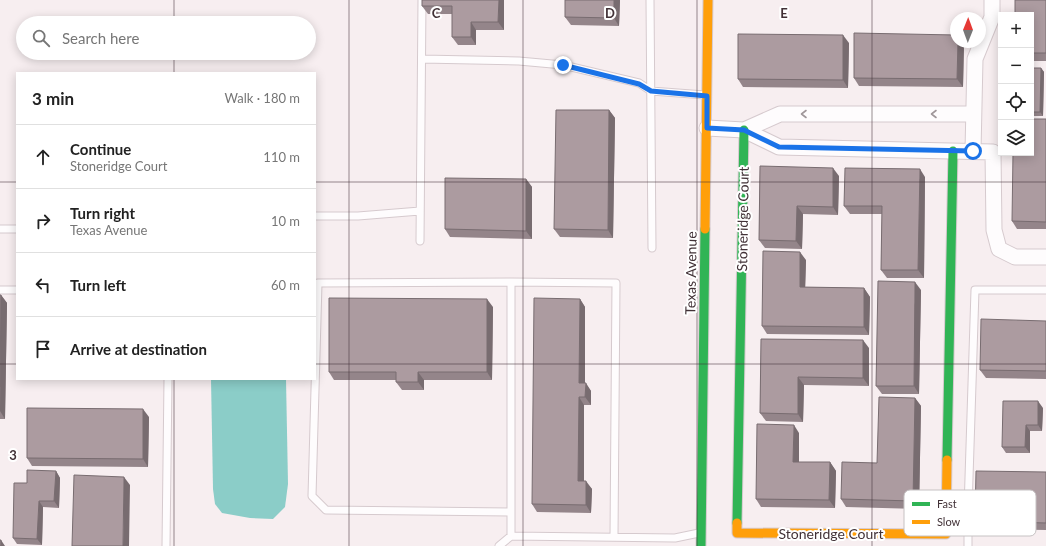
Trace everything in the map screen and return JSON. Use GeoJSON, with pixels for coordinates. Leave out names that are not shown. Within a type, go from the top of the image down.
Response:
{"type":"FeatureCollection","features":[{"type":"Feature","properties":{"kind":"street","name":"Texas Avenue"},"geometry":{"type":"LineString","coordinates":[[701,546],[708,0]]}},
{"type":"Feature","properties":{"kind":"street"},"geometry":{"type":"LineString","coordinates":[[973,151],[975,59],[992,17],[992,0]]}},
{"type":"Feature","properties":{"kind":"street"},"geometry":{"type":"LineString","coordinates":[[744,130],[780,114],[973,114]]}},
{"type":"Feature","properties":{"kind":"street"},"geometry":{"type":"LineString","coordinates":[[707,128],[744,130],[779,147],[993,152],[994,230],[999,249],[1015,257],[1046,257]]}},
{"type":"Feature","properties":{"kind":"street","name":"Stoneridge Court"},"geometry":{"type":"LineString","coordinates":[[744,130],[737,533],[904,534]]}},
{"type":"Feature","properties":{"kind":"street","name":"Stoneridge Court"},"geometry":{"type":"LineString","coordinates":[[947,490],[953,151]]}},
{"type":"Feature","properties":{"kind":"lane"},"geometry":{"type":"LineString","coordinates":[[420,241],[422,0]]}},
{"type":"Feature","properties":{"kind":"lane"},"geometry":{"type":"LineString","coordinates":[[650,0],[652,248]]}},
{"type":"Feature","properties":{"kind":"lane"},"geometry":{"type":"LineString","coordinates":[[422,59],[519,61],[563,65],[639,84],[651,91],[707,96]]}},
{"type":"Feature","properties":{"kind":"lane"},"geometry":{"type":"LineString","coordinates":[[316,216],[358,216],[420,211]]}},
{"type":"Feature","properties":{"kind":"lane"},"geometry":{"type":"LineString","coordinates":[[0,229],[16,229]]}},
{"type":"Feature","properties":{"kind":"lane"},"geometry":{"type":"LineString","coordinates":[[316,354],[318,283],[511,282],[616,284],[614,537]]}},
{"type":"Feature","properties":{"kind":"lane"},"geometry":{"type":"LineString","coordinates":[[511,282],[511,536]]}},
{"type":"Feature","properties":{"kind":"lane"},"geometry":{"type":"LineString","coordinates":[[0,290],[16,290]]}},
{"type":"Feature","properties":{"kind":"lane"},"geometry":{"type":"LineString","coordinates":[[969,490],[975,290],[1046,290]]}},
{"type":"Feature","properties":{"kind":"lane"},"geometry":{"type":"LineString","coordinates":[[166,546],[168,380]]}},
{"type":"Feature","properties":{"kind":"lane"},"geometry":{"type":"LineString","coordinates":[[315,380],[312,496],[326,510],[511,512]]}},
{"type":"Feature","properties":{"kind":"lane"},"geometry":{"type":"LineString","coordinates":[[499,546],[511,536],[675,538],[701,533]]}},
{"type":"Feature","properties":{"kind":"water"},"geometry":{"type":"Polygon","coordinates":[[[211,380],[286,380],[288,484],[285,507],[273,519],[250,518],[222,513],[215,504],[213,489],[211,380]]]}},
{"type":"Feature","properties":{"kind":"building"},"geometry":{"type":"Polygon","coordinates":[[[422,0],[499,0],[498,22],[471,22],[471,37],[452,37],[452,6],[422,6],[422,0]]]}},
{"type":"Feature","properties":{"kind":"building"},"geometry":{"type":"Polygon","coordinates":[[[565,0],[614,0],[614,18],[565,17],[565,0]]]}},
{"type":"Feature","properties":{"kind":"building"},"geometry":{"type":"Polygon","coordinates":[[[1015,0],[1046,0],[1046,53],[1034,53],[1034,12],[1015,12],[1015,0]]]}},
{"type":"Feature","properties":{"kind":"building"},"geometry":{"type":"Polygon","coordinates":[[[854,33],[950,35],[950,48],[958,48],[957,79],[854,78],[854,33]]]}},
{"type":"Feature","properties":{"kind":"building"},"geometry":{"type":"Polygon","coordinates":[[[738,34],[843,35],[843,80],[738,79],[738,34]]]}},
{"type":"Feature","properties":{"kind":"building"},"geometry":{"type":"Polygon","coordinates":[[[1034,68],[1041,68],[1040,112],[1034,112],[1034,68]]]}},
{"type":"Feature","properties":{"kind":"building"},"geometry":{"type":"Polygon","coordinates":[[[556,110],[609,110],[608,230],[554,229],[556,110]]]}},
{"type":"Feature","properties":{"kind":"building"},"geometry":{"type":"Polygon","coordinates":[[[1034,119],[1046,119],[1046,222],[1012,221],[1013,156],[1034,156],[1034,119]]]}},
{"type":"Feature","properties":{"kind":"building"},"geometry":{"type":"Polygon","coordinates":[[[760,166],[833,168],[833,207],[797,206],[796,241],[759,240],[760,166]]]}},
{"type":"Feature","properties":{"kind":"building"},"geometry":{"type":"Polygon","coordinates":[[[845,168],[920,169],[918,270],[881,270],[882,206],[844,206],[845,168]]]}},
{"type":"Feature","properties":{"kind":"building"},"geometry":{"type":"Polygon","coordinates":[[[445,178],[526,179],[526,231],[445,229],[445,178]]]}},
{"type":"Feature","properties":{"kind":"building"},"geometry":{"type":"Polygon","coordinates":[[[763,251],[800,252],[800,287],[864,288],[864,327],[762,326],[763,251]]]}},
{"type":"Feature","properties":{"kind":"building"},"geometry":{"type":"Polygon","coordinates":[[[878,281],[915,282],[914,386],[876,386],[878,281]]]}},
{"type":"Feature","properties":{"kind":"building"},"geometry":{"type":"Polygon","coordinates":[[[0,295],[1,295],[0,387],[0,295]]]}},
{"type":"Feature","properties":{"kind":"building"},"geometry":{"type":"Polygon","coordinates":[[[329,298],[487,299],[487,372],[418,372],[418,382],[396,382],[396,372],[329,372],[329,298]]]}},
{"type":"Feature","properties":{"kind":"building"},"geometry":{"type":"Polygon","coordinates":[[[534,298],[580,299],[579,383],[586,383],[585,397],[579,397],[578,481],[586,481],[586,505],[532,504],[534,298]]]}},
{"type":"Feature","properties":{"kind":"building"},"geometry":{"type":"Polygon","coordinates":[[[981,319],[1046,321],[1046,371],[980,370],[981,319]]]}},
{"type":"Feature","properties":{"kind":"building"},"geometry":{"type":"Polygon","coordinates":[[[761,339],[863,340],[863,378],[798,377],[798,414],[760,413],[761,339]]]}},
{"type":"Feature","properties":{"kind":"building"},"geometry":{"type":"Polygon","coordinates":[[[879,397],[915,398],[913,490],[904,490],[904,501],[841,499],[842,462],[877,463],[879,397]]]}},
{"type":"Feature","properties":{"kind":"building"},"geometry":{"type":"Polygon","coordinates":[[[1003,401],[1038,401],[1038,425],[1026,425],[1025,447],[1002,447],[1003,401]]]}},
{"type":"Feature","properties":{"kind":"building"},"geometry":{"type":"Polygon","coordinates":[[[27,408],[143,409],[143,459],[27,458],[27,408]]]}},
{"type":"Feature","properties":{"kind":"building"},"geometry":{"type":"Polygon","coordinates":[[[757,424],[794,425],[793,462],[830,462],[829,500],[756,499],[757,424]]]}},
{"type":"Feature","properties":{"kind":"building"},"geometry":{"type":"Polygon","coordinates":[[[27,470],[56,471],[54,501],[39,501],[37,539],[13,538],[14,483],[27,483],[27,470]]]}},
{"type":"Feature","properties":{"kind":"building"},"geometry":{"type":"Polygon","coordinates":[[[976,471],[1046,472],[1046,523],[1036,523],[1036,490],[976,490],[976,471]]]}},
{"type":"Feature","properties":{"kind":"building"},"geometry":{"type":"Polygon","coordinates":[[[74,475],[124,477],[123,546],[72,546],[74,475]]]}},
{"type":"Feature","properties":{"kind":"traffic: fast"},"geometry":{"type":"LineString","coordinates":[[737,523],[744,130]]}},
{"type":"Feature","properties":{"kind":"traffic: fast"},"geometry":{"type":"LineString","coordinates":[[947,460],[953,151]]}},
{"type":"Feature","properties":{"kind":"traffic: fast"},"geometry":{"type":"LineString","coordinates":[[701,546],[705,229]]}},
{"type":"Feature","properties":{"kind":"traffic: slow"},"geometry":{"type":"LineString","coordinates":[[705,229],[708,0]]}},
{"type":"Feature","properties":{"kind":"traffic: slow"},"geometry":{"type":"LineString","coordinates":[[947,460],[947,490]]}},
{"type":"Feature","properties":{"kind":"traffic: slow"},"geometry":{"type":"LineString","coordinates":[[737,523],[737,533],[904,534]]}},
{"type":"Feature","properties":{"kind":"route"},"geometry":{"type":"LineString","coordinates":[[563,65],[639,84],[651,91],[707,96],[707,128],[744,130],[779,147],[973,151]]}}]}
